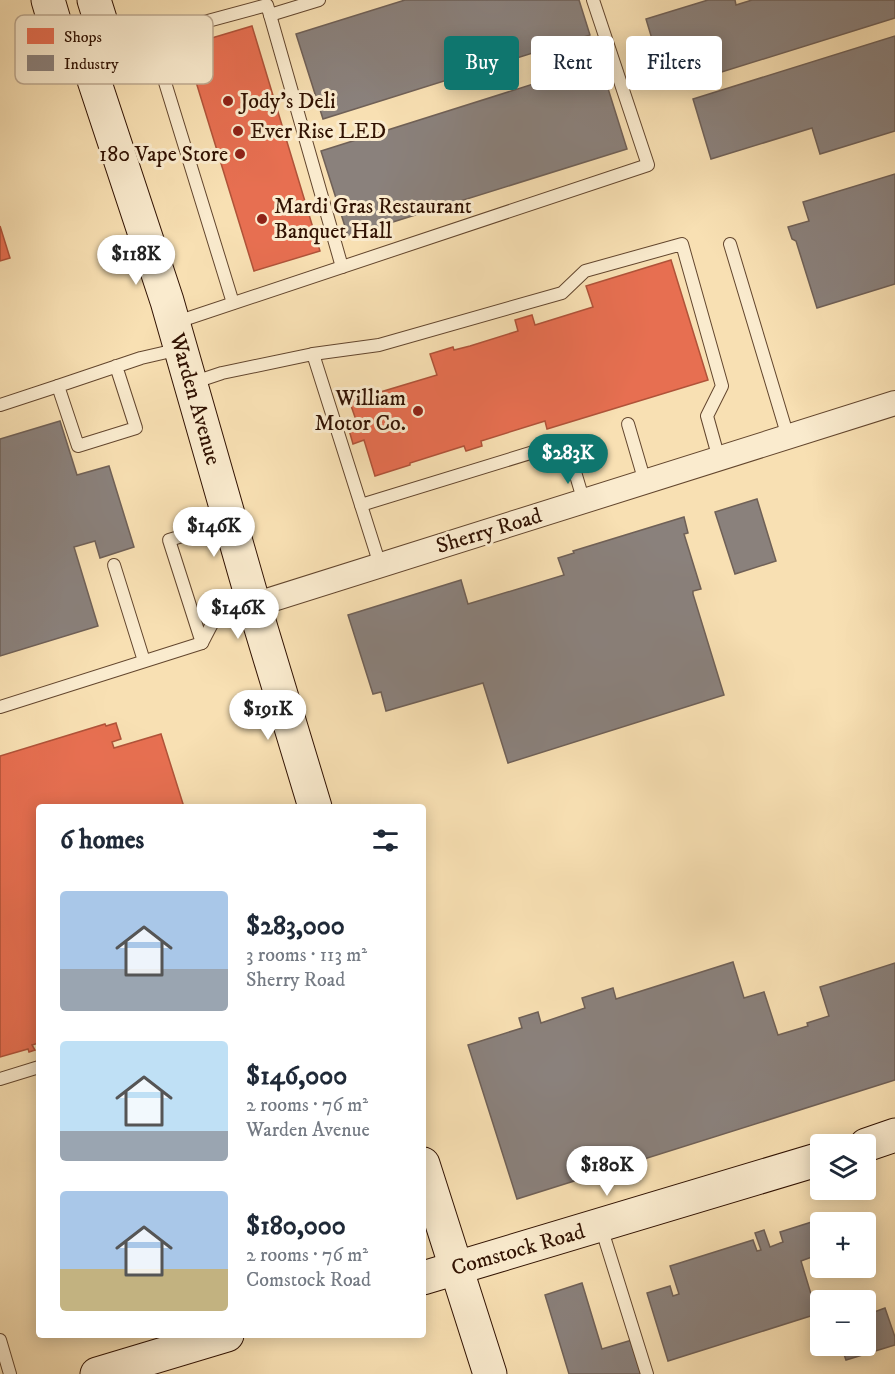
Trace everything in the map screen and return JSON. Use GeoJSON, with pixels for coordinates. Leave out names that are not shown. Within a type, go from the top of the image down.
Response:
{"type":"FeatureCollection","features":[{"type":"Feature","properties":{"kind":"main road"},"geometry":{"type":"LineString","coordinates":[[48,0],[52,15]]}},
{"type":"Feature","properties":{"kind":"main road"},"geometry":{"type":"LineString","coordinates":[[94,0],[99,15]]}},
{"type":"Feature","properties":{"kind":"main road","name":"Warden Avenue"},"geometry":{"type":"LineString","coordinates":[[99,84],[177,336],[254,606],[314,804]]}},
{"type":"Feature","properties":{"kind":"main road"},"geometry":{"type":"LineString","coordinates":[[876,1142],[895,1135]]}},
{"type":"Feature","properties":{"kind":"main road","name":"Comstock Road"},"geometry":{"type":"LineString","coordinates":[[426,1277],[810,1162]]}},
{"type":"Feature","properties":{"kind":"main road"},"geometry":{"type":"LineString","coordinates":[[426,1174],[490,1374]]}},
{"type":"Feature","properties":{"kind":"main road"},"geometry":{"type":"LineString","coordinates":[[96,1374],[217,1338]]}},
{"type":"Feature","properties":{"kind":"street","name":"Sherry Road"},"geometry":{"type":"LineString","coordinates":[[254,606],[895,403]]}},
{"type":"Feature","properties":{"kind":"lane"},"geometry":{"type":"LineString","coordinates":[[270,15],[319,0]]}},
{"type":"Feature","properties":{"kind":"lane"},"geometry":{"type":"LineString","coordinates":[[0,405],[141,358],[233,303],[648,165],[593,0]]}},
{"type":"Feature","properties":{"kind":"lane"},"geometry":{"type":"LineString","coordinates":[[213,20],[267,5],[342,267]]}},
{"type":"Feature","properties":{"kind":"lane"},"geometry":{"type":"LineString","coordinates":[[165,84],[233,303]]}},
{"type":"Feature","properties":{"kind":"lane"},"geometry":{"type":"LineString","coordinates":[[191,383],[222,373],[313,354],[379,345],[562,293],[585,271],[682,244],[722,386],[707,416],[719,459]]}},
{"type":"Feature","properties":{"kind":"lane"},"geometry":{"type":"LineString","coordinates":[[730,244],[788,437]]}},
{"type":"Feature","properties":{"kind":"lane"},"geometry":{"type":"LineString","coordinates":[[313,354],[380,566]]}},
{"type":"Feature","properties":{"kind":"lane"},"geometry":{"type":"LineString","coordinates":[[58,386],[78,446],[136,428],[116,366]]}},
{"type":"Feature","properties":{"kind":"lane"},"geometry":{"type":"LineString","coordinates":[[628,424],[645,482]]}},
{"type":"Feature","properties":{"kind":"lane"},"geometry":{"type":"LineString","coordinates":[[361,505],[566,442],[584,502]]}},
{"type":"Feature","properties":{"kind":"lane"},"geometry":{"type":"LineString","coordinates":[[202,642],[169,540],[230,522]]}},
{"type":"Feature","properties":{"kind":"lane"},"geometry":{"type":"LineString","coordinates":[[114,565],[144,661]]}},
{"type":"Feature","properties":{"kind":"lane"},"geometry":{"type":"LineString","coordinates":[[0,707],[202,642],[214,618],[254,606]]}},
{"type":"Feature","properties":{"kind":"lane"},"geometry":{"type":"LineString","coordinates":[[0,1079],[36,1068]]}},
{"type":"Feature","properties":{"kind":"lane"},"geometry":{"type":"LineString","coordinates":[[601,1225],[648,1374]]}},
{"type":"Feature","properties":{"kind":"lane"},"geometry":{"type":"LineString","coordinates":[[0,1340],[10,1374]]}},
{"type":"Feature","properties":{"kind":"building: Shops"},"geometry":{"type":"Polygon","coordinates":[[[252,26],[320,251],[254,271],[197,84],[213,84],[213,38],[252,26]]]}},
{"type":"Feature","properties":{"kind":"building: Shops"},"geometry":{"type":"Polygon","coordinates":[[[0,226],[10,258],[0,261],[0,226]]]}},
{"type":"Feature","properties":{"kind":"building: Shops"},"geometry":{"type":"Polygon","coordinates":[[[671,260],[708,380],[547,429],[545,421],[481,441],[482,446],[466,451],[464,446],[375,476],[364,440],[353,444],[347,423],[356,420],[349,400],[352,398],[437,375],[430,354],[453,347],[454,350],[470,346],[518,331],[515,320],[532,315],[535,325],[593,307],[586,286],[671,260]]]}},
{"type":"Feature","properties":{"kind":"building: Shops"},"geometry":{"type":"Polygon","coordinates":[[[116,723],[121,739],[112,742],[114,748],[161,734],[183,804],[36,804],[36,1044],[32,1045],[35,1050],[29,1052],[28,1049],[0,1057],[0,756],[105,724],[106,726],[116,723]]]}},
{"type":"Feature","properties":{"kind":"building: Industry"},"geometry":{"type":"Polygon","coordinates":[[[405,0],[579,0],[590,35],[531,36],[531,54],[519,57],[519,36],[444,36],[444,81],[323,119],[296,34],[405,0]]]}},
{"type":"Feature","properties":{"kind":"building: Industry"},"geometry":{"type":"Polygon","coordinates":[[[708,0],[735,0],[736,5],[752,0],[895,0],[895,18],[722,72],[722,36],[651,36],[646,19],[708,0]]]}},
{"type":"Feature","properties":{"kind":"building: Industry"},"geometry":{"type":"Polygon","coordinates":[[[895,36],[895,131],[820,154],[812,128],[711,159],[693,99],[895,36]]]}},
{"type":"Feature","properties":{"kind":"building: Industry"},"geometry":{"type":"Polygon","coordinates":[[[531,85],[531,90],[608,90],[627,149],[348,236],[321,151],[531,85]]]}},
{"type":"Feature","properties":{"kind":"building: Industry"},"geometry":{"type":"Polygon","coordinates":[[[895,174],[895,284],[817,308],[796,241],[792,239],[788,227],[809,221],[803,202],[895,174]]]}},
{"type":"Feature","properties":{"kind":"building: Industry"},"geometry":{"type":"Polygon","coordinates":[[[60,421],[77,475],[109,466],[134,547],[100,558],[95,541],[74,547],[98,626],[0,656],[0,439],[60,421]]]}},
{"type":"Feature","properties":{"kind":"building: Industry"},"geometry":{"type":"Polygon","coordinates":[[[757,499],[776,561],[735,574],[715,512],[757,499]]]}},
{"type":"Feature","properties":{"kind":"building: Industry"},"geometry":{"type":"Polygon","coordinates":[[[684,517],[688,533],[684,534],[701,589],[693,591],[693,594],[724,695],[508,763],[483,683],[386,711],[381,692],[373,694],[348,615],[461,580],[468,604],[564,575],[558,558],[574,553],[573,551],[684,517]]]}},
{"type":"Feature","properties":{"kind":"building: Industry"},"geometry":{"type":"Polygon","coordinates":[[[733,962],[744,998],[764,992],[778,1035],[808,1026],[807,1023],[829,1016],[820,987],[895,963],[895,1080],[517,1199],[468,1045],[522,1028],[519,1018],[538,1012],[541,1023],[585,1008],[582,998],[613,988],[616,999],[733,962]]]}},
{"type":"Feature","properties":{"kind":"building: Industry"},"geometry":{"type":"Polygon","coordinates":[[[810,1223],[810,1258],[801,1261],[810,1291],[810,1316],[668,1361],[647,1293],[670,1286],[673,1296],[679,1294],[670,1266],[753,1240],[757,1251],[761,1250],[755,1233],[764,1230],[770,1247],[783,1242],[780,1232],[810,1223]]]}},
{"type":"Feature","properties":{"kind":"building: Industry"},"geometry":{"type":"Polygon","coordinates":[[[582,1283],[602,1349],[632,1340],[642,1374],[569,1374],[545,1295],[582,1283]]]}},
{"type":"Feature","properties":{"kind":"building: Industry"},"geometry":{"type":"Polygon","coordinates":[[[885,1308],[895,1337],[895,1345],[876,1351],[876,1311],[885,1308]]]}},
{"type":"Feature","properties":{"kind":"building: Industry"},"geometry":{"type":"Polygon","coordinates":[[[845,1356],[859,1356],[846,1360],[845,1356]]]}},
{"type":"Feature","properties":{"kind":"place","name":"Jody's Deli"},"geometry":{"type":"Point","coordinates":[228,101]}},
{"type":"Feature","properties":{"kind":"place","name":"Ever Rise LED"},"geometry":{"type":"Point","coordinates":[238,131]}},
{"type":"Feature","properties":{"kind":"place","name":"180 Vape Store"},"geometry":{"type":"Point","coordinates":[240,154]}},
{"type":"Feature","properties":{"kind":"place","name":"Mardi Gras Restaurant Banquet Hall"},"geometry":{"type":"Point","coordinates":[262,219]}},
{"type":"Feature","properties":{"kind":"place","name":"William Motor Co."},"geometry":{"type":"Point","coordinates":[418,411]}}]}
